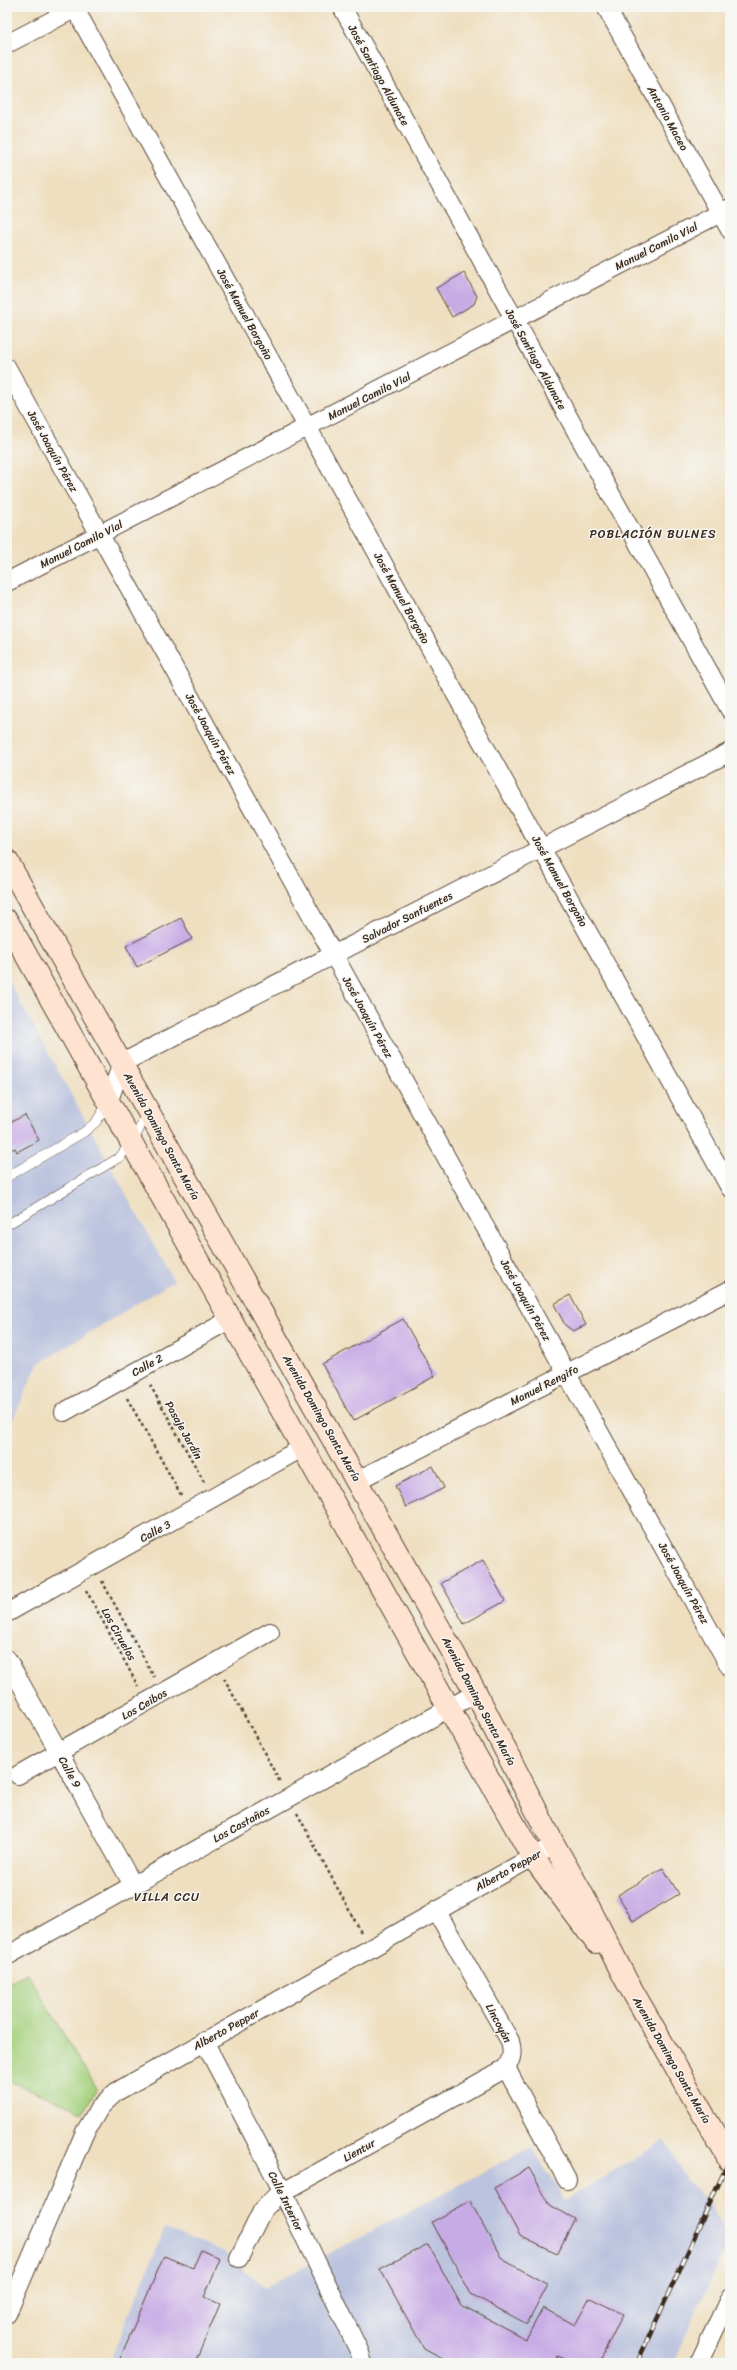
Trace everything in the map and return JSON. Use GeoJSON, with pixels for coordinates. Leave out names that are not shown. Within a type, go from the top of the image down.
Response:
{"type":"FeatureCollection","features":[{"type":"Feature","properties":{"kind":"main road","name":"Avenida Domingo Santa María"},"geometry":{"type":"LineString","coordinates":[[7,861],[122,1063],[146,1109],[358,1480],[476,1693],[554,1845],[581,1892],[626,1980],[730,2161]]}},
{"type":"Feature","properties":{"kind":"main road","name":"Avenida Domingo Santa María"},"geometry":{"type":"LineString","coordinates":[[7,921],[130,1143],[231,1319],[532,1856],[564,1901],[626,1980]]}},
{"type":"Feature","properties":{"kind":"street"},"geometry":{"type":"LineString","coordinates":[[7,44],[75,7]]}},
{"type":"Feature","properties":{"kind":"street","name":"José Manuel Borgoño"},"geometry":{"type":"LineString","coordinates":[[75,7],[730,1188]]}},
{"type":"Feature","properties":{"kind":"street","name":"José Santiago Aldunate"},"geometry":{"type":"LineString","coordinates":[[342,7],[730,710]]}},
{"type":"Feature","properties":{"kind":"street","name":"Antonio Maceo"},"geometry":{"type":"LineString","coordinates":[[606,7],[725,211],[730,230]]}},
{"type":"Feature","properties":{"kind":"street","name":"Manuel Camilo Vial"},"geometry":{"type":"LineString","coordinates":[[7,582],[725,211]]}},
{"type":"Feature","properties":{"kind":"street","name":"José Joaquín Pérez"},"geometry":{"type":"LineString","coordinates":[[7,368],[730,1667]]}},
{"type":"Feature","properties":{"kind":"street","name":"Salvador Sanfuentes"},"geometry":{"type":"LineString","coordinates":[[122,1063],[730,752]]}},
{"type":"Feature","properties":{"kind":"street"},"geometry":{"type":"LineString","coordinates":[[108,1103],[122,1063]]}},
{"type":"Feature","properties":{"kind":"street","name":"Manuel Rengifo"},"geometry":{"type":"LineString","coordinates":[[358,1480],[730,1290]]}},
{"type":"Feature","properties":{"kind":"street","name":"Calle 2"},"geometry":{"type":"LineString","coordinates":[[64,1412],[231,1319]]}},
{"type":"Feature","properties":{"kind":"street","name":"Calle 3"},"geometry":{"type":"LineString","coordinates":[[7,1613],[302,1448]]}},
{"type":"Feature","properties":{"kind":"street","name":"Los Ceibos"},"geometry":{"type":"LineString","coordinates":[[18,1775],[270,1632]]}},
{"type":"Feature","properties":{"kind":"street","name":"Calle 9"},"geometry":{"type":"LineString","coordinates":[[7,1659],[133,1885]]}},
{"type":"Feature","properties":{"kind":"street","name":"Los Castaños"},"geometry":{"type":"LineString","coordinates":[[7,1956],[476,1693]]}},
{"type":"Feature","properties":{"kind":"street","name":"Alberto Pepper"},"geometry":{"type":"LineString","coordinates":[[7,2314],[85,2132],[100,2107],[125,2085],[554,1845]]}},
{"type":"Feature","properties":{"kind":"street","name":"Lincoyán"},"geometry":{"type":"LineString","coordinates":[[436,1910],[510,2041],[512,2056],[506,2068]]}},
{"type":"Feature","properties":{"kind":"street","name":"Calle Interior"},"geometry":{"type":"LineString","coordinates":[[204,2041],[283,2192],[360,2353],[363,2363]]}},
{"type":"Feature","properties":{"kind":"street"},"geometry":{"type":"LineString","coordinates":[[506,2068],[567,2180]]}},
{"type":"Feature","properties":{"kind":"street","name":"Lientur"},"geometry":{"type":"LineString","coordinates":[[239,2258],[265,2206],[283,2192],[506,2068]]}},
{"type":"Feature","properties":{"kind":"street"},"geometry":{"type":"LineString","coordinates":[[699,2363],[730,2296]]}},
{"type":"Feature","properties":{"kind":"lane"},"geometry":{"type":"LineString","coordinates":[[7,1177],[84,1132],[96,1122],[108,1103]]}},
{"type":"Feature","properties":{"kind":"lane"},"geometry":{"type":"LineString","coordinates":[[7,1225],[113,1162],[130,1143],[144,1121],[146,1109]]}},
{"type":"Feature","properties":{"kind":"path","name":"Pasaje Jardín"},"geometry":{"type":"LineString","coordinates":[[142,1369],[213,1498]]}},
{"type":"Feature","properties":{"kind":"path"},"geometry":{"type":"LineString","coordinates":[[118,1382],[190,1511]]}},
{"type":"Feature","properties":{"kind":"path","name":"Los Ciruelos"},"geometry":{"type":"LineString","coordinates":[[94,1565],[155,1698]]}},
{"type":"Feature","properties":{"kind":"path","name":"Los Ciruelos"},"geometry":{"type":"LineString","coordinates":[[77,1574],[155,1698]]}},
{"type":"Feature","properties":{"kind":"shaded area"},"geometry":{"type":"Polygon","coordinates":[[[7,978],[174,1281],[38,1364],[7,1432],[7,978]]]}},
{"type":"Feature","properties":{"kind":"shaded area"},"geometry":{"type":"Polygon","coordinates":[[[665,2140],[687,2181],[710,2203],[729,2241],[673,2363],[109,2363],[165,2228],[223,2251],[265,2287],[531,2147],[565,2200],[665,2140]]]}},
{"type":"Feature","properties":{"kind":"green space"},"geometry":{"type":"Polygon","coordinates":[[[27,1973],[97,2090],[82,2112],[7,2080],[7,1983],[27,1973]]]}},
{"type":"Feature","properties":{"kind":"building"},"geometry":{"type":"Polygon","coordinates":[[[464,273],[477,296],[474,304],[452,317],[436,288],[464,273]]]}},
{"type":"Feature","properties":{"kind":"building"},"geometry":{"type":"Polygon","coordinates":[[[181,918],[192,939],[137,967],[126,946],[181,918]]]}},
{"type":"Feature","properties":{"kind":"building"},"geometry":{"type":"Polygon","coordinates":[[[25,1115],[39,1140],[17,1152],[15,1148],[7,1152],[7,1124],[25,1115]]]}},
{"type":"Feature","properties":{"kind":"building"},"geometry":{"type":"Polygon","coordinates":[[[570,1295],[586,1325],[573,1331],[565,1325],[554,1304],[570,1295]]]}},
{"type":"Feature","properties":{"kind":"building"},"geometry":{"type":"Polygon","coordinates":[[[403,1319],[435,1376],[353,1421],[322,1364],[403,1319]]]}},
{"type":"Feature","properties":{"kind":"building"},"geometry":{"type":"Polygon","coordinates":[[[433,1466],[444,1488],[406,1507],[395,1486],[433,1466]]]}},
{"type":"Feature","properties":{"kind":"building"},"geometry":{"type":"Polygon","coordinates":[[[483,1560],[505,1601],[464,1624],[441,1583],[483,1560]]]}},
{"type":"Feature","properties":{"kind":"building"},"geometry":{"type":"Polygon","coordinates":[[[663,1868],[679,1894],[633,1921],[618,1895],[663,1868]]]}},
{"type":"Feature","properties":{"kind":"building"},"geometry":{"type":"Polygon","coordinates":[[[529,2168],[550,2205],[575,2219],[557,2254],[520,2236],[494,2188],[529,2168]]]}},
{"type":"Feature","properties":{"kind":"building"},"geometry":{"type":"Polygon","coordinates":[[[470,2201],[502,2259],[548,2285],[527,2324],[471,2294],[432,2222],[470,2201]]]}},
{"type":"Feature","properties":{"kind":"building"},"geometry":{"type":"Polygon","coordinates":[[[428,2244],[461,2305],[526,2339],[543,2308],[575,2325],[590,2298],[623,2314],[599,2363],[572,2363],[558,2356],[555,2363],[450,2363],[424,2349],[380,2269],[428,2244]]]}},
{"type":"Feature","properties":{"kind":"building"},"geometry":{"type":"Polygon","coordinates":[[[201,2250],[220,2259],[204,2297],[220,2304],[195,2363],[118,2363],[164,2256],[193,2268],[201,2250]]]}},
{"type":"Feature","properties":{"kind":"railway"},"geometry":{"type":"LineString","coordinates":[[637,2363],[730,2159]]}},
{"type":"Feature","properties":{"kind":"district","name":"POBLACIÓN BULNES"},"geometry":{"type":"Point","coordinates":[653,534]}},
{"type":"Feature","properties":{"kind":"district","name":"VILLA CCU"},"geometry":{"type":"Point","coordinates":[167,1897]}}]}
